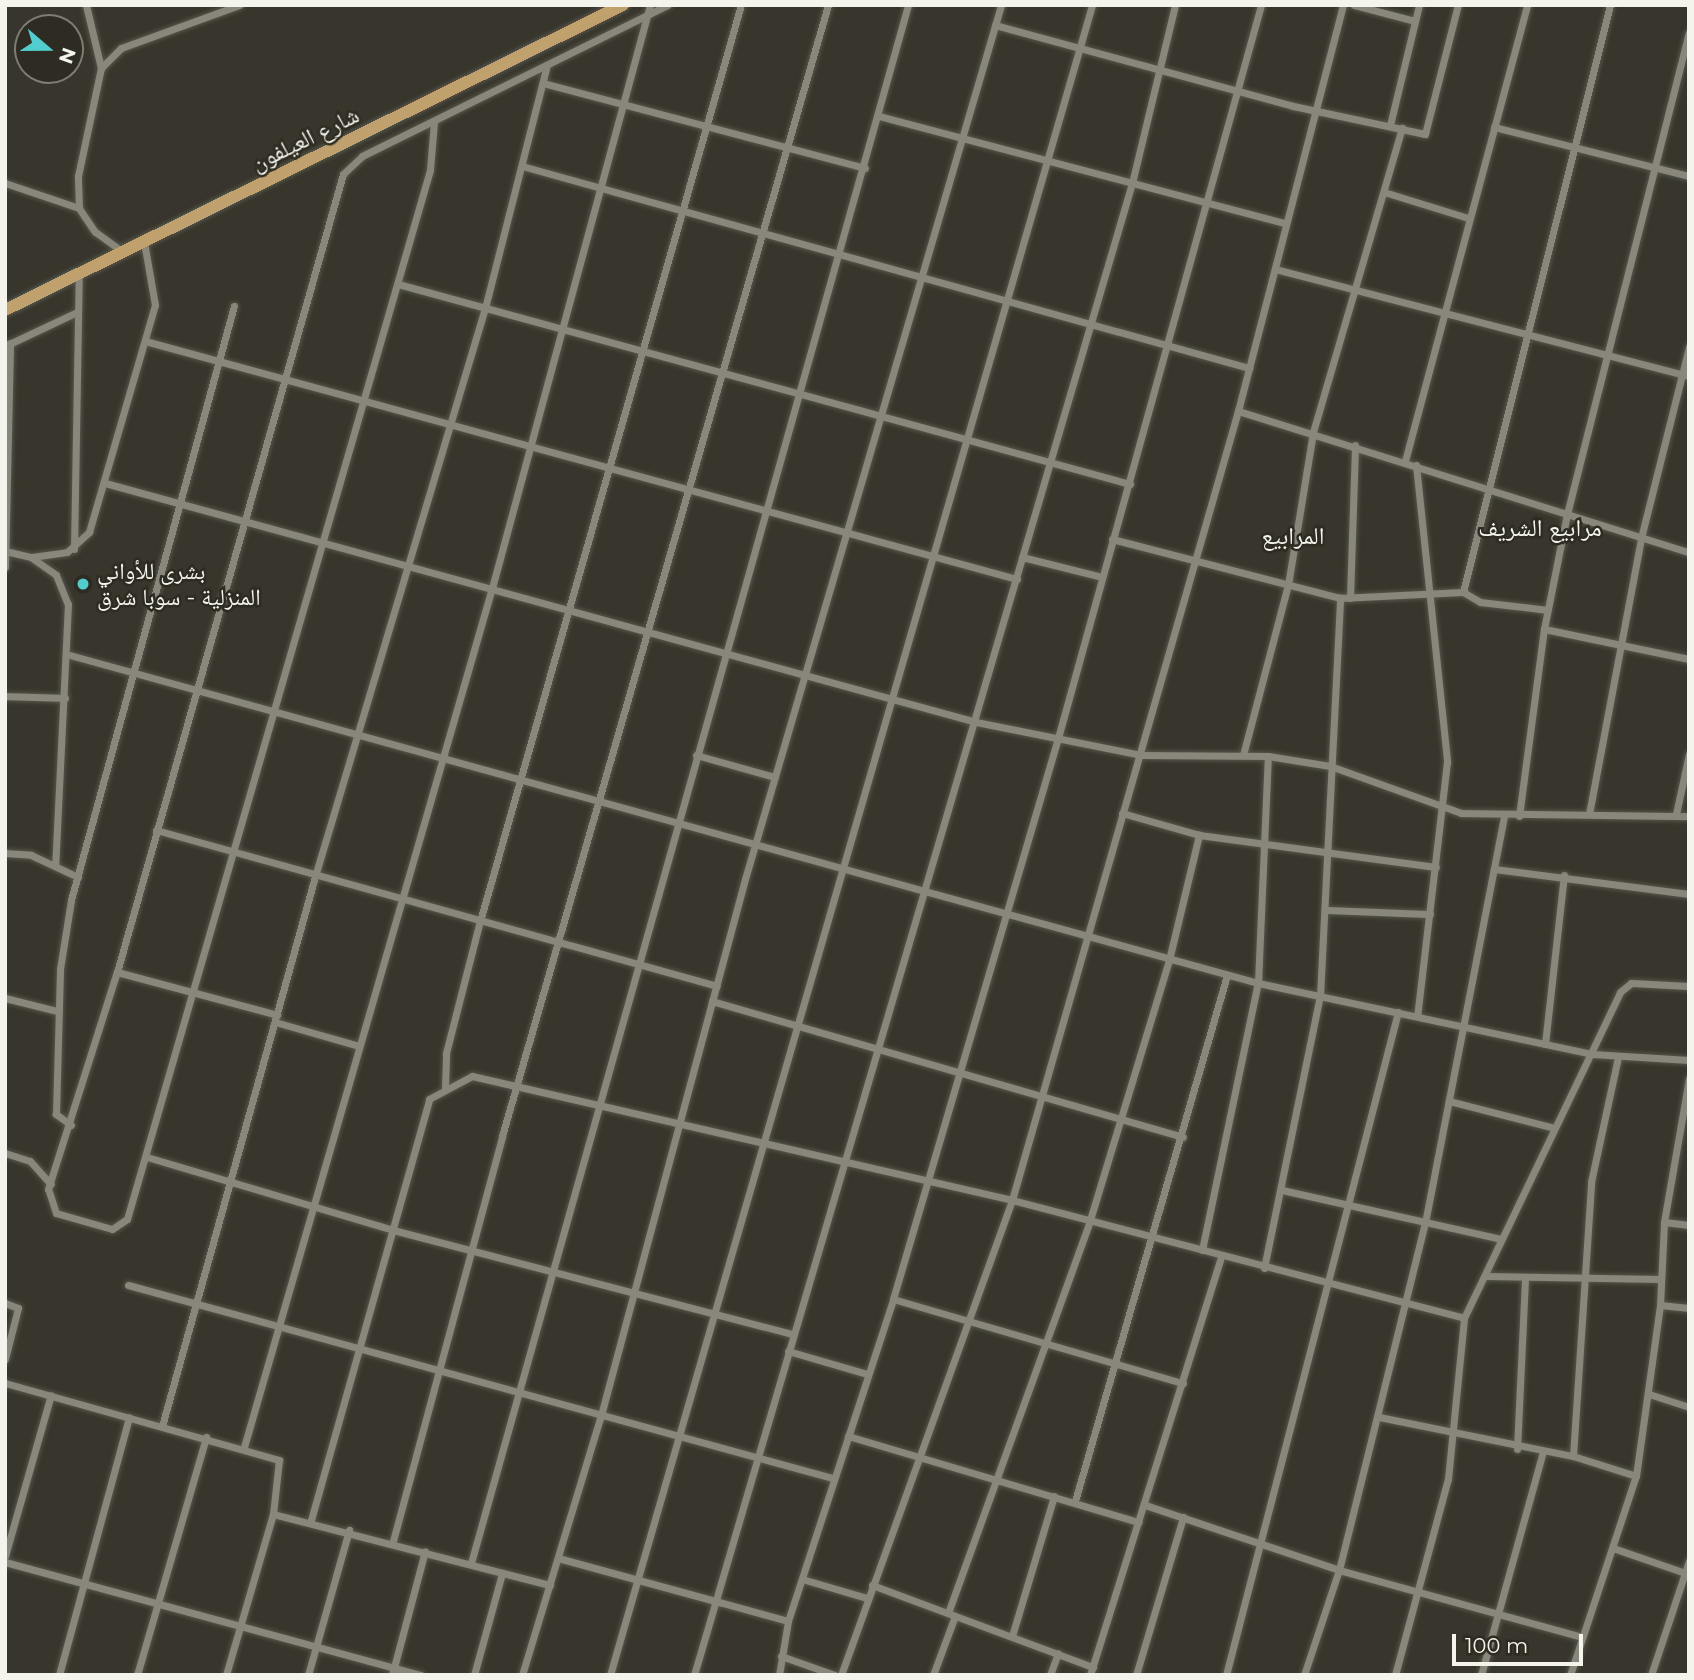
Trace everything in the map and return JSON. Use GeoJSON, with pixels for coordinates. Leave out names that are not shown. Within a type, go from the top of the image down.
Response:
{"type":"FeatureCollection","features":[{"type":"Feature","properties":{"kind":"highway","name":"شارع العيلفون"},"geometry":{"type":"LineString","coordinates":[[5,310],[622,5]]}},
{"type":"Feature","properties":{"kind":"street"},"geometry":{"type":"LineString","coordinates":[[86,5],[101,68],[78,176],[79,208],[95,232],[123,252]]}},
{"type":"Feature","properties":{"kind":"street"},"geometry":{"type":"LineString","coordinates":[[101,68],[121,48],[239,5]]}},
{"type":"Feature","properties":{"kind":"street"},"geometry":{"type":"LineString","coordinates":[[434,121],[430,170],[326,541],[127,1219],[118,1228],[56,1213],[47,1198],[117,972],[343,174],[356,160],[434,121],[547,65],[650,10],[668,5]]}},
{"type":"Feature","properties":{"kind":"street"},"geometry":{"type":"LineString","coordinates":[[445,1087],[446,1053],[480,921],[741,5]]}},
{"type":"Feature","properties":{"kind":"street"},"geometry":{"type":"LineString","coordinates":[[393,1541],[471,1249],[602,803],[687,492],[724,374],[828,5]]}},
{"type":"Feature","properties":{"kind":"street"},"geometry":{"type":"LineString","coordinates":[[471,1563],[695,755],[771,511],[843,255],[908,5]]}},
{"type":"Feature","properties":{"kind":"street"},"geometry":{"type":"LineString","coordinates":[[522,1675],[600,1419],[755,846],[925,276],[1001,5]]}},
{"type":"Feature","properties":{"kind":"street"},"geometry":{"type":"LineString","coordinates":[[610,1675],[764,1142],[794,1025],[890,698],[934,559],[1092,5]]}},
{"type":"Feature","properties":{"kind":"street"},"geometry":{"type":"LineString","coordinates":[[694,1675],[754,1459],[846,1161],[920,893],[976,722],[1048,463],[1132,183],[1163,69],[1175,5]]}},
{"type":"Feature","properties":{"kind":"street"},"geometry":{"type":"LineString","coordinates":[[779,1675],[788,1622],[832,1478],[893,1299],[1058,738],[1261,5]]}},
{"type":"Feature","properties":{"kind":"street"},"geometry":{"type":"LineString","coordinates":[[841,1675],[1012,1200],[1238,411],[1343,5]]}},
{"type":"Feature","properties":{"kind":"street"},"geometry":{"type":"LineString","coordinates":[[1354,5],[1415,21]]}},
{"type":"Feature","properties":{"kind":"street"},"geometry":{"type":"LineString","coordinates":[[1390,125],[1419,5]]}},
{"type":"Feature","properties":{"kind":"street"},"geometry":{"type":"LineString","coordinates":[[995,25],[1316,109],[1428,131],[1458,5]]}},
{"type":"Feature","properties":{"kind":"street"},"geometry":{"type":"LineString","coordinates":[[1405,461],[1527,5]]}},
{"type":"Feature","properties":{"kind":"street"},"geometry":{"type":"LineString","coordinates":[[1463,592],[1525,331],[1576,146],[1610,5]]}},
{"type":"Feature","properties":{"kind":"street"},"geometry":{"type":"LineString","coordinates":[[244,1447],[278,1324],[316,1206],[359,1046],[492,588],[527,445],[563,329],[599,190],[628,101],[650,10]]}},
{"type":"Feature","properties":{"kind":"street"},"geometry":{"type":"LineString","coordinates":[[1519,816],[1544,629],[1567,514],[1650,168],[1689,33]]}},
{"type":"Feature","properties":{"kind":"street"},"geometry":{"type":"LineString","coordinates":[[162,1426],[228,1181],[316,873],[409,566],[448,424],[485,308],[547,65]]}},
{"type":"Feature","properties":{"kind":"street"},"geometry":{"type":"LineString","coordinates":[[543,83],[628,101],[865,168]]}},
{"type":"Feature","properties":{"kind":"street"},"geometry":{"type":"LineString","coordinates":[[879,116],[1285,223]]}},
{"type":"Feature","properties":{"kind":"street"},"geometry":{"type":"LineString","coordinates":[[1494,127],[1689,176]]}},
{"type":"Feature","properties":{"kind":"street"},"geometry":{"type":"LineString","coordinates":[[1243,755],[1288,585],[1313,432],[1402,128]]}},
{"type":"Feature","properties":{"kind":"street"},"geometry":{"type":"LineString","coordinates":[[522,166],[599,190],[925,276],[1249,368]]}},
{"type":"Feature","properties":{"kind":"street"},"geometry":{"type":"LineString","coordinates":[[5,183],[79,208]]}},
{"type":"Feature","properties":{"kind":"street"},"geometry":{"type":"LineString","coordinates":[[1384,192],[1468,218]]}},
{"type":"Feature","properties":{"kind":"street"},"geometry":{"type":"LineString","coordinates":[[6,551],[32,557],[74,549],[89,532],[145,341],[156,291],[144,242]]}},
{"type":"Feature","properties":{"kind":"street"},"geometry":{"type":"LineString","coordinates":[[1275,269],[1444,310],[1603,355],[1686,375]]}},
{"type":"Feature","properties":{"kind":"street"},"geometry":{"type":"LineString","coordinates":[[74,549],[79,274]]}},
{"type":"Feature","properties":{"kind":"street"},"geometry":{"type":"LineString","coordinates":[[398,284],[642,350],[801,397],[1130,484]]}},
{"type":"Feature","properties":{"kind":"street"},"geometry":{"type":"LineString","coordinates":[[71,1125],[56,1114],[57,1011],[78,877],[234,306]]}},
{"type":"Feature","properties":{"kind":"street"},"geometry":{"type":"LineString","coordinates":[[5,567],[8,344],[78,312]]}},
{"type":"Feature","properties":{"kind":"street"},"geometry":{"type":"LineString","coordinates":[[145,341],[364,399],[687,492],[771,511],[847,535],[1017,579]]}},
{"type":"Feature","properties":{"kind":"street"},"geometry":{"type":"LineString","coordinates":[[1589,814],[1641,538],[1686,375],[1689,347]]}},
{"type":"Feature","properties":{"kind":"street"},"geometry":{"type":"LineString","coordinates":[[1238,411],[1313,432],[1689,552]]}},
{"type":"Feature","properties":{"kind":"street"},"geometry":{"type":"LineString","coordinates":[[1350,598],[1354,445]]}},
{"type":"Feature","properties":{"kind":"street"},"geometry":{"type":"LineString","coordinates":[[1416,465],[1431,594],[1439,726],[1447,762],[1417,1016]]}},
{"type":"Feature","properties":{"kind":"street"},"geometry":{"type":"LineString","coordinates":[[105,483],[326,541],[568,611],[976,722],[1141,755],[1268,756],[1330,766],[1443,805],[1504,817],[1589,814],[1689,816]]}},
{"type":"Feature","properties":{"kind":"street"},"geometry":{"type":"LineString","coordinates":[[1112,539],[1195,565],[1340,598],[1463,592],[1480,602],[1548,610]]}},
{"type":"Feature","properties":{"kind":"street"},"geometry":{"type":"LineString","coordinates":[[32,557],[56,575],[66,593],[65,698],[55,866]]}},
{"type":"Feature","properties":{"kind":"street"},"geometry":{"type":"LineString","coordinates":[[1022,557],[1102,578]]}},
{"type":"Feature","properties":{"kind":"street"},"geometry":{"type":"LineString","coordinates":[[1264,1268],[1320,996],[1340,598]]}},
{"type":"Feature","properties":{"kind":"street"},"geometry":{"type":"LineString","coordinates":[[1544,629],[1689,659]]}},
{"type":"Feature","properties":{"kind":"street"},"geometry":{"type":"LineString","coordinates":[[66,654],[274,713],[520,777],[840,871],[1258,983],[1592,1054],[1689,1060]]}},
{"type":"Feature","properties":{"kind":"street"},"geometry":{"type":"LineString","coordinates":[[5,696],[65,698]]}},
{"type":"Feature","properties":{"kind":"street"},"geometry":{"type":"LineString","coordinates":[[1676,814],[1689,754]]}},
{"type":"Feature","properties":{"kind":"street"},"geometry":{"type":"LineString","coordinates":[[695,755],[775,777]]}},
{"type":"Feature","properties":{"kind":"street"},"geometry":{"type":"LineString","coordinates":[[1202,1250],[1258,983],[1262,841],[1268,756]]}},
{"type":"Feature","properties":{"kind":"street"},"geometry":{"type":"LineString","coordinates":[[1122,813],[1199,835],[1262,841],[1436,867]]}},
{"type":"Feature","properties":{"kind":"street"},"geometry":{"type":"LineString","coordinates":[[1304,1675],[1339,1570],[1425,1223],[1466,1027],[1504,817]]}},
{"type":"Feature","properties":{"kind":"street"},"geometry":{"type":"LineString","coordinates":[[156,831],[316,873],[402,900],[717,986]]}},
{"type":"Feature","properties":{"kind":"street"},"geometry":{"type":"LineString","coordinates":[[933,1675],[996,1477],[1090,1220],[1169,960],[1199,835]]}},
{"type":"Feature","properties":{"kind":"street"},"geometry":{"type":"LineString","coordinates":[[5,853],[55,866],[78,877]]}},
{"type":"Feature","properties":{"kind":"street"},"geometry":{"type":"LineString","coordinates":[[1494,869],[1564,875],[1689,894]]}},
{"type":"Feature","properties":{"kind":"street"},"geometry":{"type":"LineString","coordinates":[[1545,1044],[1564,875]]}},
{"type":"Feature","properties":{"kind":"street"},"geometry":{"type":"LineString","coordinates":[[1325,910],[1430,914]]}},
{"type":"Feature","properties":{"kind":"street"},"geometry":{"type":"LineString","coordinates":[[117,972],[195,993],[359,1046]]}},
{"type":"Feature","properties":{"kind":"street"},"geometry":{"type":"LineString","coordinates":[[1075,1501],[1112,1363],[1183,1137],[1227,975]]}},
{"type":"Feature","properties":{"kind":"street"},"geometry":{"type":"LineString","coordinates":[[1395,1675],[1419,1592],[1455,1436],[1464,1318],[1625,985],[1689,986]]}},
{"type":"Feature","properties":{"kind":"street"},"geometry":{"type":"LineString","coordinates":[[5,998],[57,1011]]}},
{"type":"Feature","properties":{"kind":"street"},"geometry":{"type":"LineString","coordinates":[[712,1001],[1183,1137]]}},
{"type":"Feature","properties":{"kind":"street"},"geometry":{"type":"LineString","coordinates":[[1226,1675],[1330,1284],[1398,1012]]}},
{"type":"Feature","properties":{"kind":"street"},"geometry":{"type":"LineString","coordinates":[[1573,1456],[1596,1145],[1618,1057]]}},
{"type":"Feature","properties":{"kind":"street"},"geometry":{"type":"LineString","coordinates":[[311,1520],[429,1099],[445,1087],[472,1076],[519,1083],[846,1161],[926,1183],[1012,1200],[1264,1268],[1464,1318]]}},
{"type":"Feature","properties":{"kind":"street"},"geometry":{"type":"LineString","coordinates":[[1570,1675],[1636,1476],[1660,1305],[1659,1279],[1664,1222],[1689,1079]]}},
{"type":"Feature","properties":{"kind":"street"},"geometry":{"type":"LineString","coordinates":[[1449,1101],[1554,1128]]}},
{"type":"Feature","properties":{"kind":"street"},"geometry":{"type":"LineString","coordinates":[[5,1153],[30,1161],[51,1184]]}},
{"type":"Feature","properties":{"kind":"street"},"geometry":{"type":"LineString","coordinates":[[147,1157],[393,1230],[792,1334]]}},
{"type":"Feature","properties":{"kind":"street"},"geometry":{"type":"LineString","coordinates":[[1282,1190],[1501,1239]]}},
{"type":"Feature","properties":{"kind":"street"},"geometry":{"type":"LineString","coordinates":[[1664,1222],[1689,1224]]}},
{"type":"Feature","properties":{"kind":"street"},"geometry":{"type":"LineString","coordinates":[[872,1585],[1012,1636],[1092,1671],[1220,1256]]}},
{"type":"Feature","properties":{"kind":"street"},"geometry":{"type":"LineString","coordinates":[[1486,1276],[1525,1279],[1659,1279]]}},
{"type":"Feature","properties":{"kind":"street"},"geometry":{"type":"LineString","coordinates":[[1517,1448],[1525,1279]]}},
{"type":"Feature","properties":{"kind":"street"},"geometry":{"type":"LineString","coordinates":[[128,1285],[359,1346],[600,1419],[832,1478]]}},
{"type":"Feature","properties":{"kind":"street"},"geometry":{"type":"LineString","coordinates":[[893,1299],[1183,1383]]}},
{"type":"Feature","properties":{"kind":"street"},"geometry":{"type":"LineString","coordinates":[[5,1303],[18,1308],[5,1359]]}},
{"type":"Feature","properties":{"kind":"street"},"geometry":{"type":"LineString","coordinates":[[1660,1305],[1689,1308]]}},
{"type":"Feature","properties":{"kind":"street"},"geometry":{"type":"LineString","coordinates":[[788,1351],[867,1374]]}},
{"type":"Feature","properties":{"kind":"street"},"geometry":{"type":"LineString","coordinates":[[5,1382],[244,1447],[281,1464],[273,1514],[226,1675]]}},
{"type":"Feature","properties":{"kind":"street"},"geometry":{"type":"LineString","coordinates":[[1649,1394],[1689,1408]]}},
{"type":"Feature","properties":{"kind":"street"},"geometry":{"type":"LineString","coordinates":[[5,1556],[51,1395]]}},
{"type":"Feature","properties":{"kind":"street"},"geometry":{"type":"LineString","coordinates":[[59,1675],[129,1417]]}},
{"type":"Feature","properties":{"kind":"street"},"geometry":{"type":"LineString","coordinates":[[1379,1417],[1455,1436],[1573,1456],[1636,1476]]}},
{"type":"Feature","properties":{"kind":"street"},"geometry":{"type":"LineString","coordinates":[[848,1436],[919,1458],[996,1477],[1139,1522]]}},
{"type":"Feature","properties":{"kind":"street"},"geometry":{"type":"LineString","coordinates":[[137,1675],[206,1437]]}},
{"type":"Feature","properties":{"kind":"street"},"geometry":{"type":"LineString","coordinates":[[1481,1675],[1544,1452]]}},
{"type":"Feature","properties":{"kind":"street"},"geometry":{"type":"LineString","coordinates":[[1012,1636],[1054,1496]]}},
{"type":"Feature","properties":{"kind":"street"},"geometry":{"type":"LineString","coordinates":[[1145,1505],[1339,1570],[1582,1637]]}},
{"type":"Feature","properties":{"kind":"street"},"geometry":{"type":"LineString","coordinates":[[273,1514],[311,1520],[393,1541],[550,1585]]}},
{"type":"Feature","properties":{"kind":"street"},"geometry":{"type":"LineString","coordinates":[[1136,1675],[1183,1517]]}},
{"type":"Feature","properties":{"kind":"street"},"geometry":{"type":"LineString","coordinates":[[308,1675],[349,1530]]}},
{"type":"Feature","properties":{"kind":"street"},"geometry":{"type":"LineString","coordinates":[[1612,1548],[1687,1574]]}},
{"type":"Feature","properties":{"kind":"street"},"geometry":{"type":"LineString","coordinates":[[393,1671],[425,1551]]}},
{"type":"Feature","properties":{"kind":"street"},"geometry":{"type":"LineString","coordinates":[[558,1558],[788,1622]]}},
{"type":"Feature","properties":{"kind":"street"},"geometry":{"type":"LineString","coordinates":[[1651,1675],[1687,1574],[1689,1560]]}},
{"type":"Feature","properties":{"kind":"street"},"geometry":{"type":"LineString","coordinates":[[5,1562],[316,1646],[393,1671],[421,1675]]}},
{"type":"Feature","properties":{"kind":"street"},"geometry":{"type":"LineString","coordinates":[[474,1675],[502,1573]]}},
{"type":"Feature","properties":{"kind":"street"},"geometry":{"type":"LineString","coordinates":[[802,1579],[867,1598]]}},
{"type":"Feature","properties":{"kind":"street"},"geometry":{"type":"LineString","coordinates":[[1050,1675],[1058,1654]]}},
{"type":"Feature","properties":{"kind":"street"},"geometry":{"type":"LineString","coordinates":[[782,1656],[835,1675]]}},
{"type":"Feature","properties":{"kind":"place","name":"بشرى للأواني المنزلية - سوبا شرق"},"geometry":{"type":"Point","coordinates":[83,584]}},
{"type":"Feature","properties":{"kind":"district","name":"مرابيع الشريف"},"geometry":{"type":"Point","coordinates":[1540,528]}},
{"type":"Feature","properties":{"kind":"district","name":"المرابيع"},"geometry":{"type":"Point","coordinates":[1293,536]}}]}
